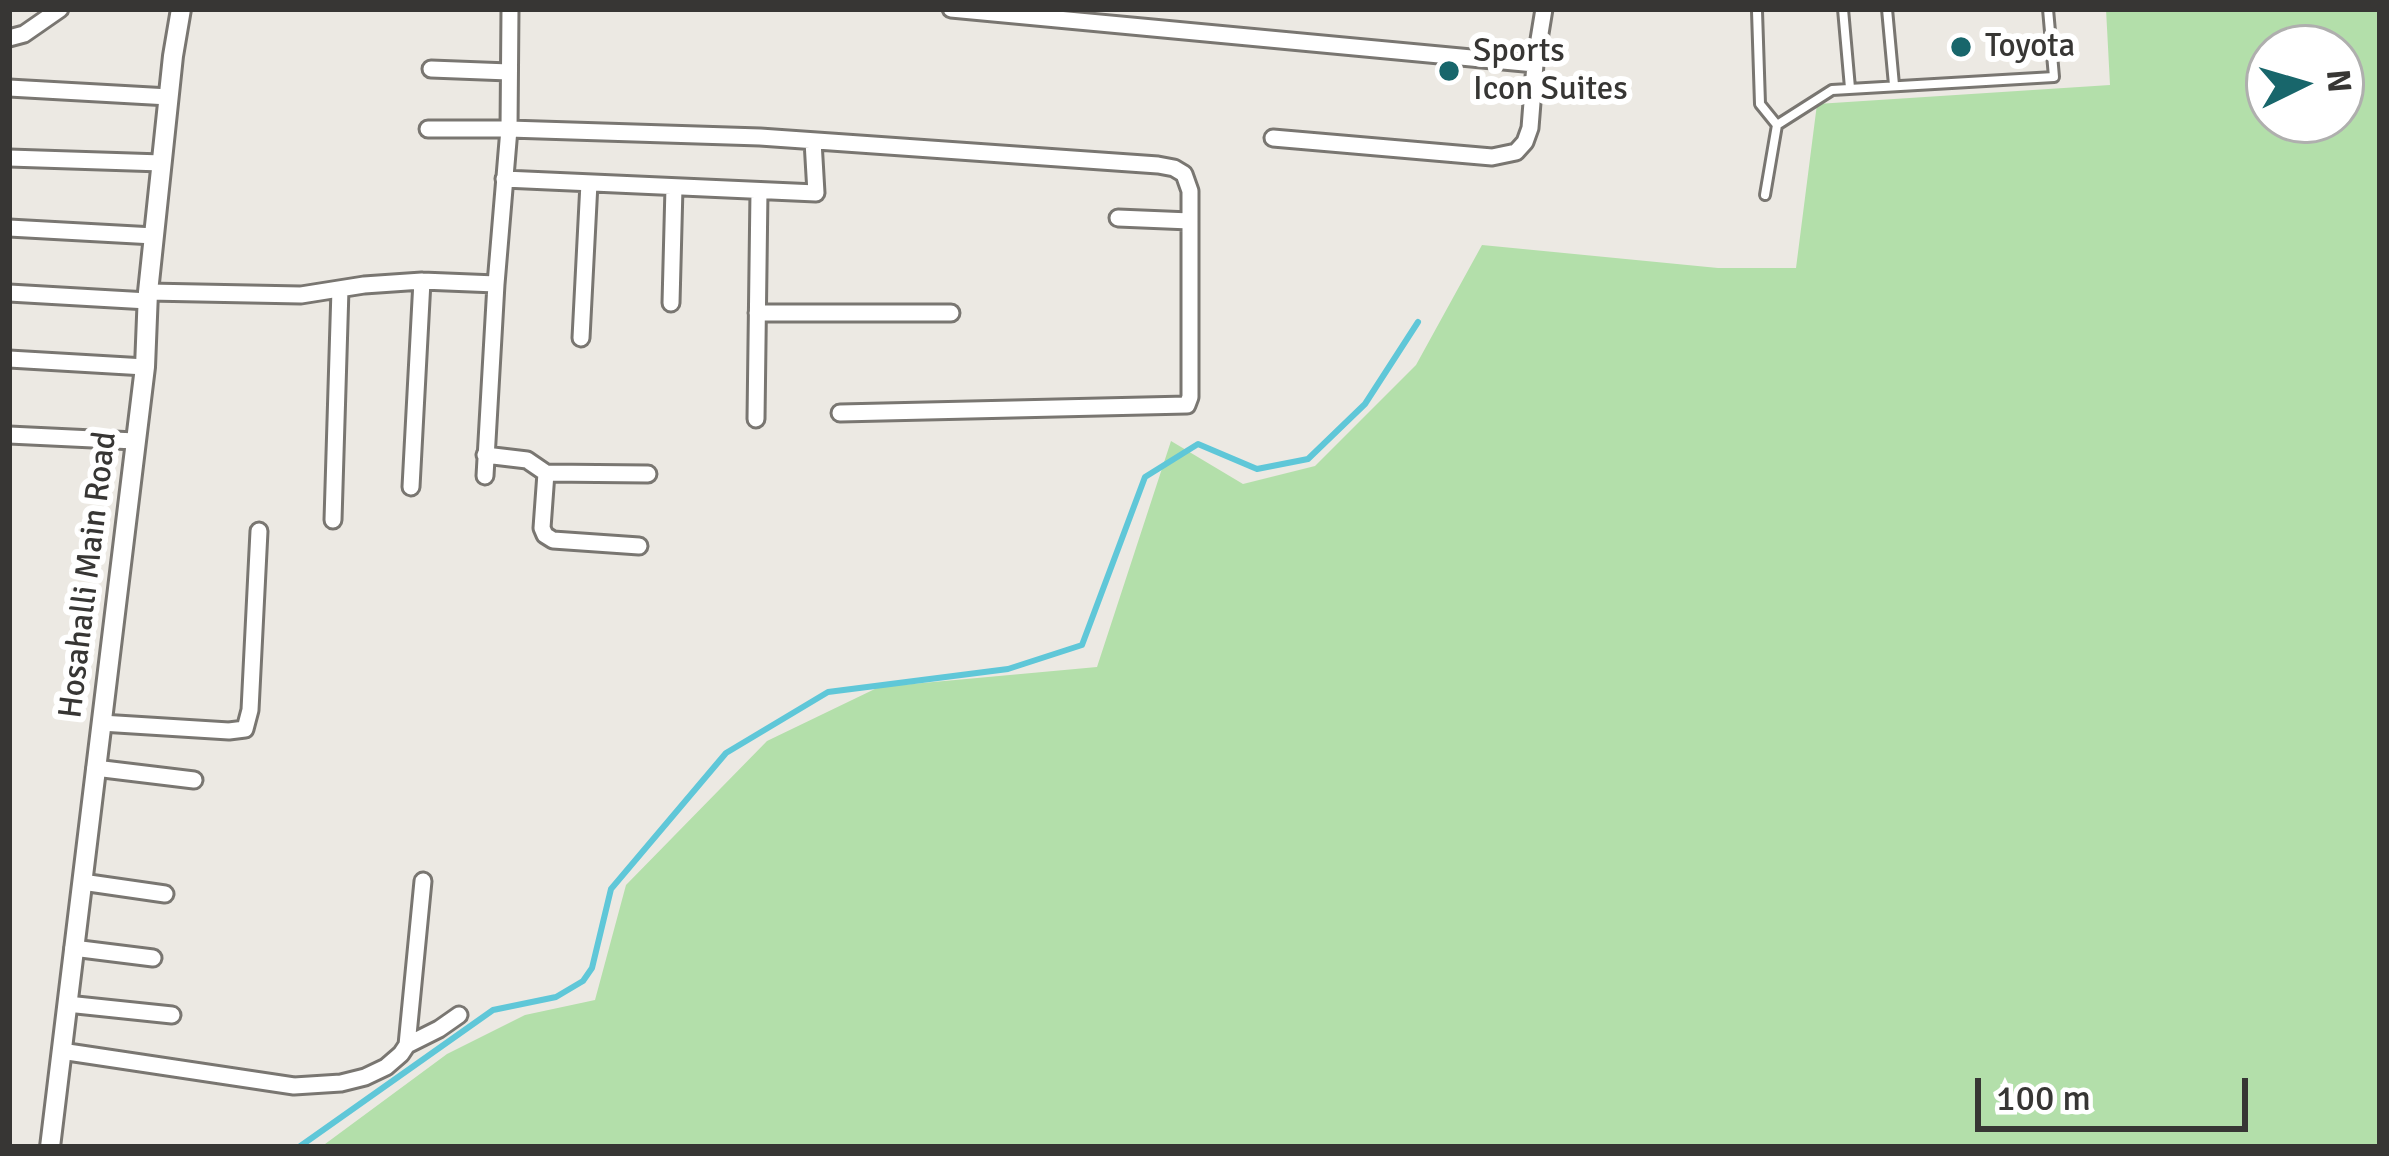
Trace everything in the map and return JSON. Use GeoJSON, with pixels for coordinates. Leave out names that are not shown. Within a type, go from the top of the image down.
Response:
{"type":"FeatureCollection","features":[{"type":"Feature","properties":{"kind":"street"},"geometry":{"type":"LineString","coordinates":[[9,38],[24,34],[60,9]]}},
{"type":"Feature","properties":{"kind":"street","name":"Hosahalli Main Road"},"geometry":{"type":"LineString","coordinates":[[50,1147],[145,368],[154,236],[181,9]]}},
{"type":"Feature","properties":{"kind":"street"},"geometry":{"type":"LineString","coordinates":[[484,476],[509,129],[510,9]]}},
{"type":"Feature","properties":{"kind":"street"},"geometry":{"type":"LineString","coordinates":[[951,9],[1535,64]]}},
{"type":"Feature","properties":{"kind":"street"},"geometry":{"type":"LineString","coordinates":[[1155,29],[1157,9]]}},
{"type":"Feature","properties":{"kind":"street"},"geometry":{"type":"LineString","coordinates":[[1273,138],[1503,157],[1516,152],[1530,128],[1544,9]]}},
{"type":"Feature","properties":{"kind":"street"},"geometry":{"type":"LineString","coordinates":[[431,69],[509,73]]}},
{"type":"Feature","properties":{"kind":"street"},"geometry":{"type":"LineString","coordinates":[[9,88],[169,97]]}},
{"type":"Feature","properties":{"kind":"street"},"geometry":{"type":"LineString","coordinates":[[428,129],[813,141],[1135,163],[1174,168],[1184,174],[1190,191],[1187,405],[840,413]]}},
{"type":"Feature","properties":{"kind":"street"},"geometry":{"type":"LineString","coordinates":[[504,179],[816,193],[813,141]]}},
{"type":"Feature","properties":{"kind":"street"},"geometry":{"type":"LineString","coordinates":[[9,158],[162,164]]}},
{"type":"Feature","properties":{"kind":"street"},"geometry":{"type":"LineString","coordinates":[[581,338],[589,183]]}},
{"type":"Feature","properties":{"kind":"street"},"geometry":{"type":"LineString","coordinates":[[671,303],[674,187]]}},
{"type":"Feature","properties":{"kind":"street"},"geometry":{"type":"LineString","coordinates":[[756,418],[759,190]]}},
{"type":"Feature","properties":{"kind":"street"},"geometry":{"type":"LineString","coordinates":[[1118,218],[1190,221]]}},
{"type":"Feature","properties":{"kind":"street"},"geometry":{"type":"LineString","coordinates":[[9,227],[154,236]]}},
{"type":"Feature","properties":{"kind":"street"},"geometry":{"type":"LineString","coordinates":[[9,293],[301,295],[422,281],[496,284]]}},
{"type":"Feature","properties":{"kind":"street"},"geometry":{"type":"LineString","coordinates":[[411,487],[422,281]]}},
{"type":"Feature","properties":{"kind":"street"},"geometry":{"type":"LineString","coordinates":[[333,520],[340,289]]}},
{"type":"Feature","properties":{"kind":"street"},"geometry":{"type":"LineString","coordinates":[[757,313],[951,313]]}},
{"type":"Feature","properties":{"kind":"street"},"geometry":{"type":"LineString","coordinates":[[9,359],[145,368]]}},
{"type":"Feature","properties":{"kind":"street"},"geometry":{"type":"LineString","coordinates":[[9,435],[136,441]]}},
{"type":"Feature","properties":{"kind":"street"},"geometry":{"type":"LineString","coordinates":[[485,455],[527,460],[546,473],[648,474]]}},
{"type":"Feature","properties":{"kind":"street"},"geometry":{"type":"LineString","coordinates":[[546,473],[545,535],[554,540],[639,546]]}},
{"type":"Feature","properties":{"kind":"street"},"geometry":{"type":"LineString","coordinates":[[101,723],[244,728],[250,710],[259,531]]}},
{"type":"Feature","properties":{"kind":"street"},"geometry":{"type":"LineString","coordinates":[[95,769],[194,780]]}},
{"type":"Feature","properties":{"kind":"street"},"geometry":{"type":"LineString","coordinates":[[407,1045],[423,881]]}},
{"type":"Feature","properties":{"kind":"street"},"geometry":{"type":"LineString","coordinates":[[82,882],[165,894]]}},
{"type":"Feature","properties":{"kind":"street"},"geometry":{"type":"LineString","coordinates":[[73,948],[153,958]]}},
{"type":"Feature","properties":{"kind":"street"},"geometry":{"type":"LineString","coordinates":[[67,1004],[172,1015]]}},
{"type":"Feature","properties":{"kind":"street"},"geometry":{"type":"LineString","coordinates":[[61,1051],[295,1086],[341,1083],[386,1067],[407,1045],[459,1015]]}},
{"type":"Feature","properties":{"kind":"lane"},"geometry":{"type":"LineString","coordinates":[[1843,9],[1850,88]]}},
{"type":"Feature","properties":{"kind":"lane"},"geometry":{"type":"LineString","coordinates":[[1887,9],[1894,86]]}},
{"type":"Feature","properties":{"kind":"lane"},"geometry":{"type":"LineString","coordinates":[[1765,195],[1777,125],[1832,90],[2054,77],[2048,9]]}},
{"type":"Feature","properties":{"kind":"lane"},"geometry":{"type":"LineString","coordinates":[[1757,11],[1760,104],[1777,125]]}},
{"type":"Feature","properties":{"kind":"green space"},"geometry":{"type":"Polygon","coordinates":[[[2106,9],[2380,9],[2380,1147],[321,1147],[447,1054],[525,1015],[595,1000],[626,885],[767,741],[879,687],[1097,667],[1171,441],[1243,484],[1315,466],[1416,365],[1482,245],[1718,268],[1796,268],[1817,104],[2110,85],[2106,9]]]}},
{"type":"Feature","properties":{"kind":"waterway"},"geometry":{"type":"LineString","coordinates":[[299,1147],[493,1010],[556,997],[583,981],[592,968],[611,889],[726,753],[828,692],[1008,669],[1082,645],[1145,477],[1198,444],[1257,469],[1308,459],[1365,404],[1418,322]]}},
{"type":"Feature","properties":{"kind":"place","name":"Toyota"},"geometry":{"type":"Point","coordinates":[1961,47]}},
{"type":"Feature","properties":{"kind":"place","name":"Sports Icon Suites"},"geometry":{"type":"Point","coordinates":[1449,71]}}]}
